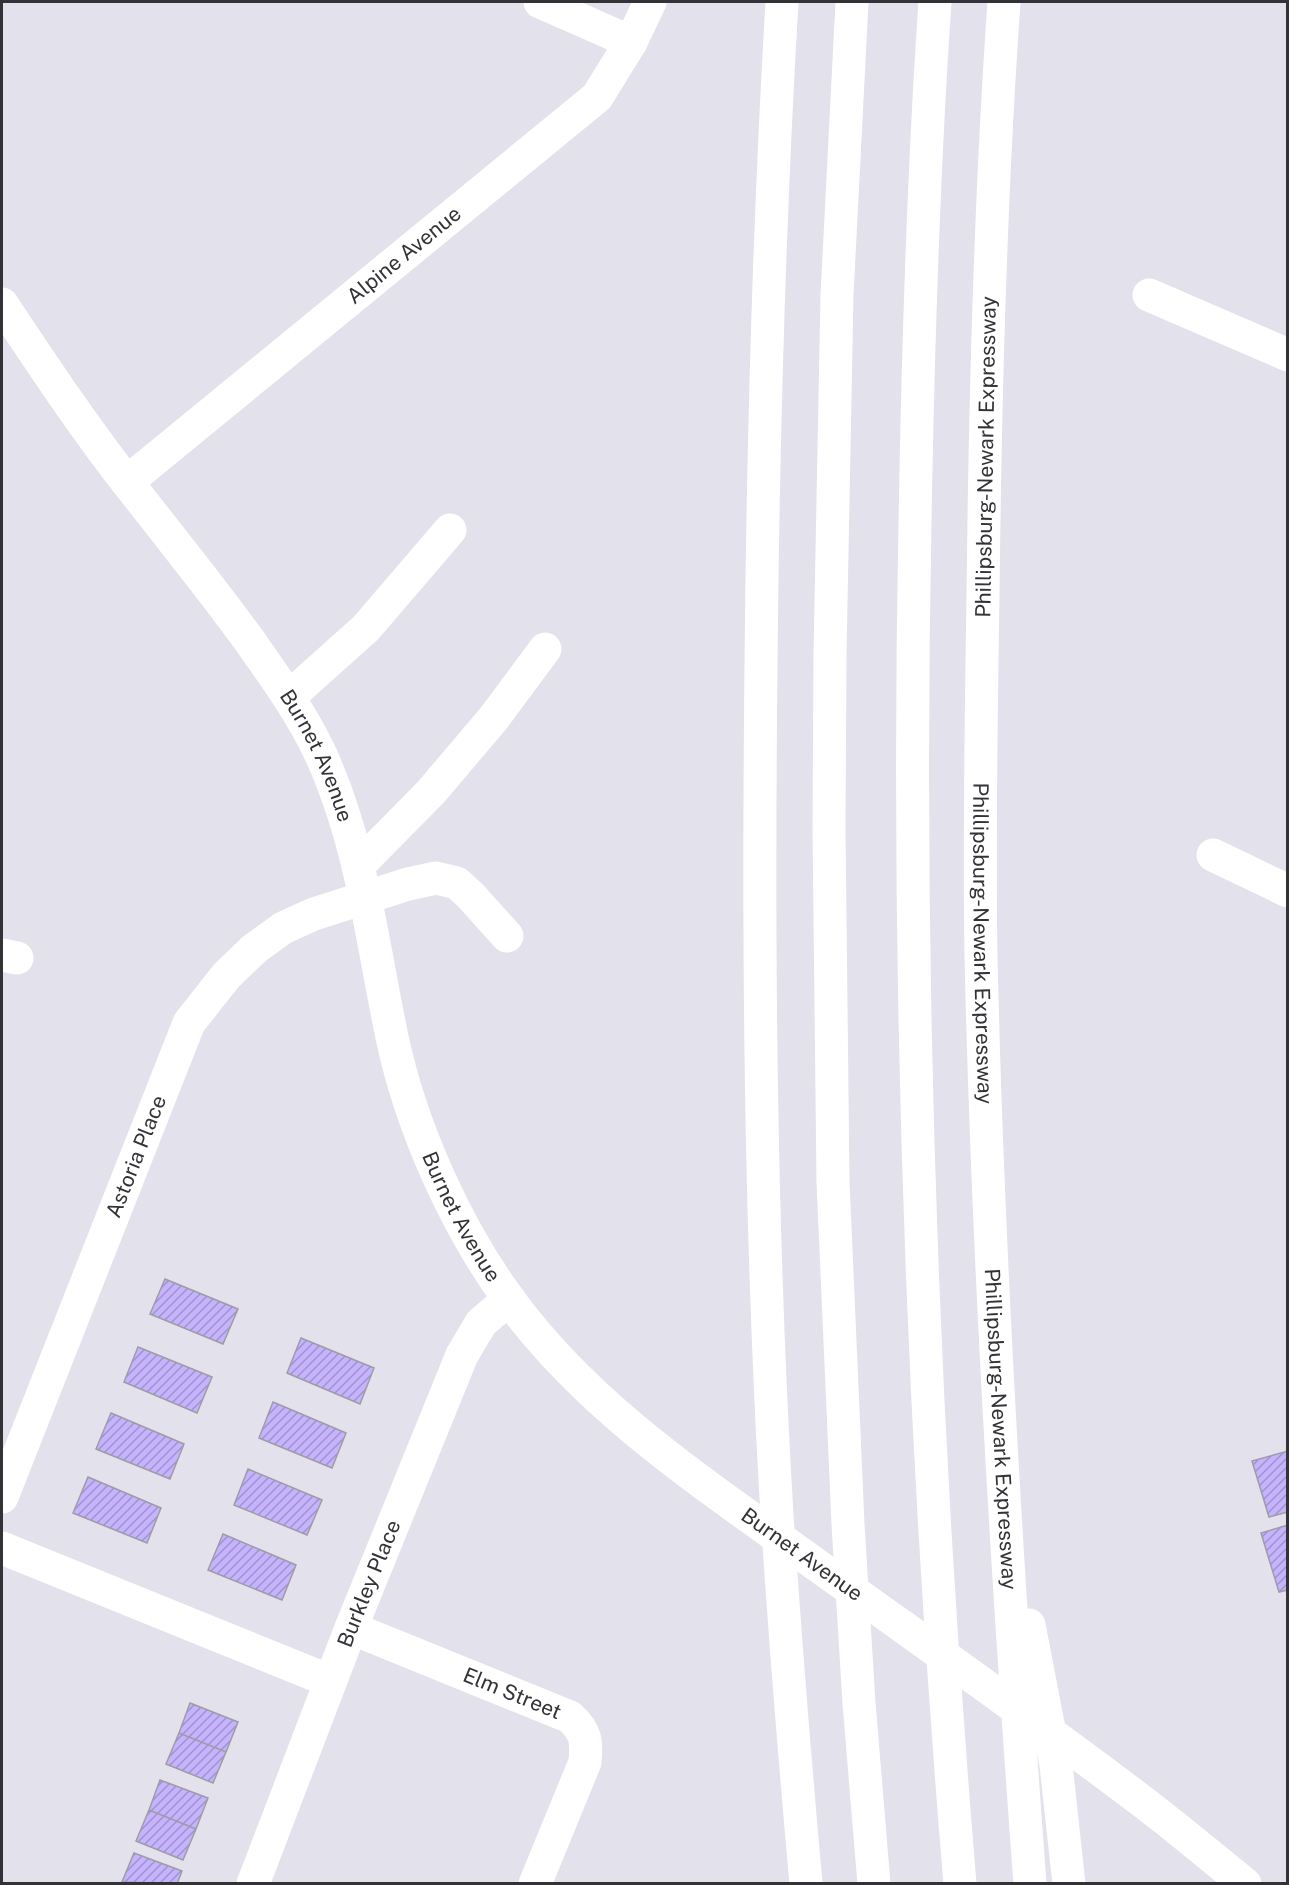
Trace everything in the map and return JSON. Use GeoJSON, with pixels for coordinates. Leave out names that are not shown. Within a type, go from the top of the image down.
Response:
{"type":"FeatureCollection","features":[{"type":"Feature","properties":{"kind":"main road"},"geometry":{"type":"LineString","coordinates":[[540,2],[631,42]]}},
{"type":"Feature","properties":{"kind":"main road","name":"Alpine Avenue"},"geometry":{"type":"LineString","coordinates":[[127,482],[597,97],[631,42],[650,2]]}},
{"type":"Feature","properties":{"kind":"main road"},"geometry":{"type":"LineString","coordinates":[[782,2],[775,119],[763,469],[759,821],[760,984],[769,1339],[777,1516],[806,1884]]}},
{"type":"Feature","properties":{"kind":"main road"},"geometry":{"type":"LineString","coordinates":[[852,2],[837,296],[829,829],[834,1193],[849,1548],[874,1884]]}},
{"type":"Feature","properties":{"kind":"main road"},"geometry":{"type":"LineString","coordinates":[[935,2],[917,389],[911,769],[918,1150],[932,1502],[960,1884]]}},
{"type":"Feature","properties":{"kind":"main road","name":"Phillipsburg-Newark Expressway"},"geometry":{"type":"LineString","coordinates":[[1004,2],[991,242],[986,409],[980,774],[981,953],[986,1131],[1003,1491],[1030,1884]]}},
{"type":"Feature","properties":{"kind":"main road"},"geometry":{"type":"LineString","coordinates":[[1149,295],[1287,355]]}},
{"type":"Feature","properties":{"kind":"main road","name":"Burnet Avenue"},"geometry":{"type":"LineString","coordinates":[[2,304],[127,482],[223,604],[304,722],[333,783],[346,820],[366,898],[400,1074],[412,1108],[435,1167],[459,1218],[509,1299],[556,1356],[598,1399],[672,1460],[1133,1795],[1245,1884]]}},
{"type":"Feature","properties":{"kind":"main road"},"geometry":{"type":"LineString","coordinates":[[289,697],[366,628],[450,530]]}},
{"type":"Feature","properties":{"kind":"main road"},"geometry":{"type":"LineString","coordinates":[[358,866],[439,783],[494,719],[545,649]]}},
{"type":"Feature","properties":{"kind":"main road"},"geometry":{"type":"LineString","coordinates":[[1212,855],[1287,891]]}},
{"type":"Feature","properties":{"kind":"main road","name":"Astoria Place"},"geometry":{"type":"LineString","coordinates":[[2,1497],[189,1023],[226,976],[254,949],[283,928],[314,914],[408,884],[436,878],[457,883],[507,936]]}},
{"type":"Feature","properties":{"kind":"main road","name":"Burkley Place"},"geometry":{"type":"LineString","coordinates":[[253,1884],[330,1681],[462,1355],[481,1323],[509,1299]]}},
{"type":"Feature","properties":{"kind":"main road"},"geometry":{"type":"LineString","coordinates":[[1003,1491],[1056,1766],[1069,1884]]}},
{"type":"Feature","properties":{"kind":"main road"},"geometry":{"type":"LineString","coordinates":[[2,1548],[330,1681]]}},
{"type":"Feature","properties":{"kind":"main road","name":"Elm Street"},"geometry":{"type":"LineString","coordinates":[[351,1628],[570,1717],[584,1732],[587,1747],[585,1762],[535,1884]]}},
{"type":"Feature","properties":{"kind":"building"},"geometry":{"type":"Polygon","coordinates":[[[165,1279],[238,1309],[223,1344],[150,1314],[165,1279]]]}},
{"type":"Feature","properties":{"kind":"building"},"geometry":{"type":"Polygon","coordinates":[[[301,1338],[374,1368],[360,1404],[287,1373],[301,1338]]]}},
{"type":"Feature","properties":{"kind":"building"},"geometry":{"type":"Polygon","coordinates":[[[138,1347],[212,1377],[197,1413],[124,1382],[138,1347]]]}},
{"type":"Feature","properties":{"kind":"building"},"geometry":{"type":"Polygon","coordinates":[[[273,1402],[346,1433],[332,1468],[259,1438],[273,1402]]]}},
{"type":"Feature","properties":{"kind":"building"},"geometry":{"type":"Polygon","coordinates":[[[111,1413],[184,1444],[170,1479],[96,1449],[111,1413]]]}},
{"type":"Feature","properties":{"kind":"building"},"geometry":{"type":"Polygon","coordinates":[[[1288,1451],[1288,1512],[1269,1517],[1252,1461],[1288,1451]]]}},
{"type":"Feature","properties":{"kind":"building"},"geometry":{"type":"Polygon","coordinates":[[[248,1469],[322,1500],[307,1535],[234,1505],[248,1469]]]}},
{"type":"Feature","properties":{"kind":"building"},"geometry":{"type":"Polygon","coordinates":[[[88,1477],[161,1508],[147,1543],[73,1513],[88,1477]]]}},
{"type":"Feature","properties":{"kind":"building"},"geometry":{"type":"Polygon","coordinates":[[[1288,1525],[1288,1590],[1279,1592],[1261,1533],[1288,1525]]]}},
{"type":"Feature","properties":{"kind":"building"},"geometry":{"type":"Polygon","coordinates":[[[223,1534],[296,1565],[282,1600],[208,1570],[223,1534]]]}},
{"type":"Feature","properties":{"kind":"building"},"geometry":{"type":"Polygon","coordinates":[[[190,1703],[238,1722],[226,1752],[179,1733],[190,1703]]]}},
{"type":"Feature","properties":{"kind":"building"},"geometry":{"type":"Polygon","coordinates":[[[179,1733],[226,1752],[213,1783],[166,1764],[179,1733]]]}},
{"type":"Feature","properties":{"kind":"building"},"geometry":{"type":"Polygon","coordinates":[[[160,1780],[208,1798],[196,1829],[149,1810],[160,1780]]]}},
{"type":"Feature","properties":{"kind":"building"},"geometry":{"type":"Polygon","coordinates":[[[149,1810],[196,1829],[183,1860],[136,1841],[149,1810]]]}},
{"type":"Feature","properties":{"kind":"building"},"geometry":{"type":"Polygon","coordinates":[[[134,1853],[182,1871],[177,1884],[122,1882],[134,1853]]]}}]}
